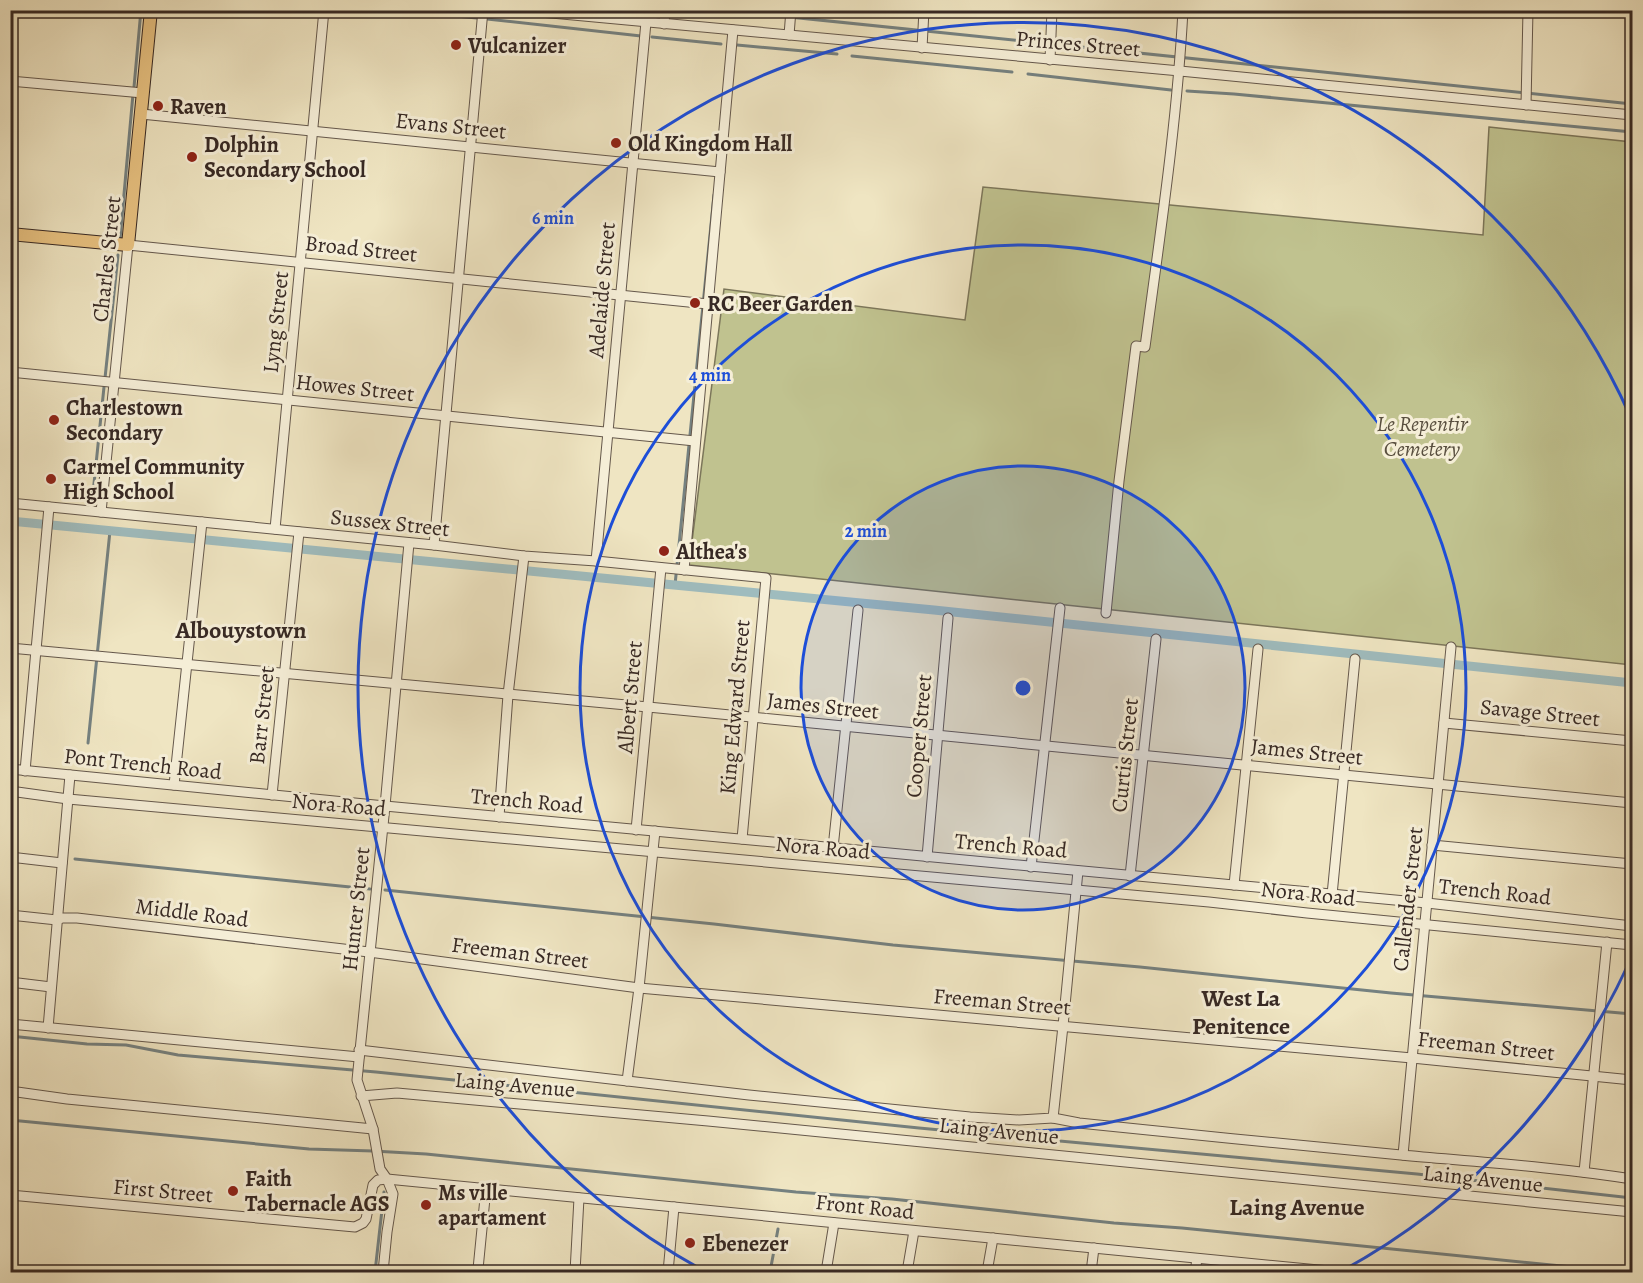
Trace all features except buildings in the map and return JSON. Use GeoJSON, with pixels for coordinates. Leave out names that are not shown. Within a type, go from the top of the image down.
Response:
{"type":"FeatureCollection","features":[{"type":"Feature","properties":{"kind":"main road","name":"Charles Street"},"geometry":{"type":"LineString","coordinates":[[128,245],[151,10]]}},
{"type":"Feature","properties":{"kind":"main road","name":"Broad Street"},"geometry":{"type":"LineString","coordinates":[[10,234],[128,245]]}},
{"type":"Feature","properties":{"kind":"street","name":"Lyng Street"},"geometry":{"type":"LineString","coordinates":[[275,530],[324,10]]}},
{"type":"Feature","properties":{"kind":"street"},"geometry":{"type":"LineString","coordinates":[[434,545],[483,10]]}},
{"type":"Feature","properties":{"kind":"street","name":"Princes Street"},"geometry":{"type":"LineString","coordinates":[[519,10],[734,30],[789,31],[1180,68],[1632,115]]}},
{"type":"Feature","properties":{"kind":"street"},"geometry":{"type":"LineString","coordinates":[[664,24],[665,10]]}},
{"type":"Feature","properties":{"kind":"street"},"geometry":{"type":"LineString","coordinates":[[789,31],[790,10]]}},
{"type":"Feature","properties":{"kind":"street"},"geometry":{"type":"LineString","coordinates":[[922,44],[924,10]]}},
{"type":"Feature","properties":{"kind":"street"},"geometry":{"type":"LineString","coordinates":[[1050,56],[1052,10]]}},
{"type":"Feature","properties":{"kind":"street"},"geometry":{"type":"LineString","coordinates":[[1106,613],[1119,481],[1136,346],[1145,347],[1180,68],[1183,10]]}},
{"type":"Feature","properties":{"kind":"street"},"geometry":{"type":"LineString","coordinates":[[1526,105],[1528,10]]}},
{"type":"Feature","properties":{"kind":"street","name":"Adelaide Street"},"geometry":{"type":"LineString","coordinates":[[596,561],[645,22]]}},
{"type":"Feature","properties":{"kind":"street"},"geometry":{"type":"LineString","coordinates":[[684,570],[734,30]]}},
{"type":"Feature","properties":{"kind":"street"},"geometry":{"type":"LineString","coordinates":[[10,81],[143,93]]}},
{"type":"Feature","properties":{"kind":"street","name":"Evans Street"},"geometry":{"type":"LineString","coordinates":[[141,114],[720,172]]}},
{"type":"Feature","properties":{"kind":"street","name":"Broad Street"},"geometry":{"type":"LineString","coordinates":[[128,245],[708,304]]}},
{"type":"Feature","properties":{"kind":"street","name":"Charles Street"},"geometry":{"type":"LineString","coordinates":[[101,512],[128,245]]}},
{"type":"Feature","properties":{"kind":"street","name":"Howes Street"},"geometry":{"type":"LineString","coordinates":[[10,372],[695,441]]}},
{"type":"Feature","properties":{"kind":"street","name":"Sussex Street"},"geometry":{"type":"LineString","coordinates":[[10,503],[48,512],[101,512],[202,526],[275,530],[298,537],[408,548],[434,545],[766,579]]}},
{"type":"Feature","properties":{"kind":"street"},"geometry":{"type":"LineString","coordinates":[[25,771],[48,512]]}},
{"type":"Feature","properties":{"kind":"street"},"geometry":{"type":"LineString","coordinates":[[174,785],[202,526]]}},
{"type":"Feature","properties":{"kind":"street","name":"Barr Street"},"geometry":{"type":"LineString","coordinates":[[272,795],[298,537]]}},
{"type":"Feature","properties":{"kind":"street","name":"Hunter Street"},"geometry":{"type":"LineString","coordinates":[[383,1272],[393,1194],[378,1163],[373,1129],[357,1080],[383,828],[408,548]]}},
{"type":"Feature","properties":{"kind":"street"},"geometry":{"type":"LineString","coordinates":[[499,817],[508,695],[524,556]]}},
{"type":"Feature","properties":{"kind":"street","name":"Albert Street"},"geometry":{"type":"LineString","coordinates":[[636,830],[661,568]]}},
{"type":"Feature","properties":{"kind":"street","name":"King Edward Street"},"geometry":{"type":"LineString","coordinates":[[742,839],[766,579]]}},
{"type":"Feature","properties":{"kind":"street"},"geometry":{"type":"LineString","coordinates":[[1031,867],[1060,608]]}},
{"type":"Feature","properties":{"kind":"street"},"geometry":{"type":"LineString","coordinates":[[833,848],[858,610]]}},
{"type":"Feature","properties":{"kind":"street","name":"Cooper Street"},"geometry":{"type":"LineString","coordinates":[[927,857],[948,618]]}},
{"type":"Feature","properties":{"kind":"street","name":"Curtis Street"},"geometry":{"type":"LineString","coordinates":[[1130,876],[1156,639]]}},
{"type":"Feature","properties":{"kind":"street","name":"James Street"},"geometry":{"type":"LineString","coordinates":[[10,648],[1632,802]]}},
{"type":"Feature","properties":{"kind":"street"},"geometry":{"type":"LineString","coordinates":[[1234,885],[1258,649]]}},
{"type":"Feature","properties":{"kind":"street","name":"Callender Street"},"geometry":{"type":"LineString","coordinates":[[1403,1155],[1451,650]]}},
{"type":"Feature","properties":{"kind":"street"},"geometry":{"type":"LineString","coordinates":[[1332,895],[1355,659]]}},
{"type":"Feature","properties":{"kind":"street","name":"Savage Street"},"geometry":{"type":"LineString","coordinates":[[1444,723],[1632,741]]}},
{"type":"Feature","properties":{"kind":"street","name":"Pont Trench Road"},"geometry":{"type":"LineString","coordinates":[[10,769],[385,806]]}},
{"type":"Feature","properties":{"kind":"street"},"geometry":{"type":"LineString","coordinates":[[48,1028],[70,775]]}},
{"type":"Feature","properties":{"kind":"street","name":"Nora Road"},"geometry":{"type":"LineString","coordinates":[[10,792],[1209,902],[1632,945]]}},
{"type":"Feature","properties":{"kind":"street","name":"Trench Road"},"geometry":{"type":"LineString","coordinates":[[385,806],[1426,903],[1632,926]]}},
{"type":"Feature","properties":{"kind":"street"},"geometry":{"type":"LineString","coordinates":[[627,1081],[655,831]]}},
{"type":"Feature","properties":{"kind":"street"},"geometry":{"type":"LineString","coordinates":[[1432,845],[1632,864]]}},
{"type":"Feature","properties":{"kind":"street"},"geometry":{"type":"LineString","coordinates":[[10,857],[62,863]]}},
{"type":"Feature","properties":{"kind":"street"},"geometry":{"type":"LineString","coordinates":[[1053,1118],[1077,871]]}},
{"type":"Feature","properties":{"kind":"street","name":"Middle Road"},"geometry":{"type":"LineString","coordinates":[[10,915],[57,920],[77,918],[369,952]]}},
{"type":"Feature","properties":{"kind":"street"},"geometry":{"type":"LineString","coordinates":[[1584,1172],[1607,942]]}},
{"type":"Feature","properties":{"kind":"street","name":"Freeman Street"},"geometry":{"type":"LineString","coordinates":[[369,952],[639,987],[1632,1080]]}},
{"type":"Feature","properties":{"kind":"street"},"geometry":{"type":"LineString","coordinates":[[10,982],[51,987]]}},
{"type":"Feature","properties":{"kind":"street"},"geometry":{"type":"LineString","coordinates":[[10,1024],[359,1053],[970,1117],[1019,1120],[1053,1118],[1079,1123],[1476,1161],[1632,1179]]}},
{"type":"Feature","properties":{"kind":"street"},"geometry":{"type":"LineString","coordinates":[[10,1091],[67,1099],[373,1129]]}},
{"type":"Feature","properties":{"kind":"street","name":"Laing Avenue"},"geometry":{"type":"LineString","coordinates":[[361,1096],[397,1093],[708,1121],[1632,1212]]}},
{"type":"Feature","properties":{"kind":"street","name":"Front Road"},"geometry":{"type":"LineString","coordinates":[[387,1179],[1197,1258],[1285,1270],[1339,1272]]}},
{"type":"Feature","properties":{"kind":"street","name":"First Street"},"geometry":{"type":"LineString","coordinates":[[10,1195],[355,1227],[366,1219],[373,1185],[378,1180],[387,1179]]}},
{"type":"Feature","properties":{"kind":"street"},"geometry":{"type":"LineString","coordinates":[[478,1269],[486,1188]]}},
{"type":"Feature","properties":{"kind":"street"},"geometry":{"type":"LineString","coordinates":[[575,1272],[579,1198]]}},
{"type":"Feature","properties":{"kind":"street"},"geometry":{"type":"LineString","coordinates":[[668,1272],[674,1207]]}},
{"type":"Feature","properties":{"kind":"street"},"geometry":{"type":"LineString","coordinates":[[826,1272],[834,1223]]}},
{"type":"Feature","properties":{"kind":"street"},"geometry":{"type":"LineString","coordinates":[[907,1272],[914,1231]]}},
{"type":"Feature","properties":{"kind":"street"},"geometry":{"type":"LineString","coordinates":[[987,1272],[993,1239]]}},
{"type":"Feature","properties":{"kind":"street"},"geometry":{"type":"LineString","coordinates":[[1091,1272],[1094,1248]]}},
{"type":"Feature","properties":{"kind":"street"},"geometry":{"type":"LineString","coordinates":[[1195,1272],[1197,1258]]}},
{"type":"Feature","properties":{"kind":"green space","name":"Le Repentir Cemetery"},"geometry":{"type":"Polygon","coordinates":[[[1489,127],[1632,142],[1632,665],[689,565],[724,289],[965,320],[983,187],[1483,235],[1489,127]]]}},
{"type":"Feature","properties":{"kind":"waterway"},"geometry":{"type":"LineString","coordinates":[[134,87],[141,10]]}},
{"type":"Feature","properties":{"kind":"waterway"},"geometry":{"type":"LineString","coordinates":[[393,10],[477,18]]}},
{"type":"Feature","properties":{"kind":"waterway"},"geometry":{"type":"LineString","coordinates":[[722,10],[1632,104]]}},
{"type":"Feature","properties":{"kind":"waterway"},"geometry":{"type":"LineString","coordinates":[[487,19],[641,36]]}},
{"type":"Feature","properties":{"kind":"waterway"},"geometry":{"type":"LineString","coordinates":[[652,37],[721,44]]}},
{"type":"Feature","properties":{"kind":"waterway"},"geometry":{"type":"LineString","coordinates":[[737,45],[837,54]]}},
{"type":"Feature","properties":{"kind":"waterway"},"geometry":{"type":"LineString","coordinates":[[852,56],[1012,72]]}},
{"type":"Feature","properties":{"kind":"waterway"},"geometry":{"type":"LineString","coordinates":[[1028,74],[1171,90]]}},
{"type":"Feature","properties":{"kind":"waterway"},"geometry":{"type":"LineString","coordinates":[[1187,91],[1632,132]]}},
{"type":"Feature","properties":{"kind":"waterway"},"geometry":{"type":"LineString","coordinates":[[120,239],[133,94]]}},
{"type":"Feature","properties":{"kind":"waterway"},"geometry":{"type":"LineString","coordinates":[[675,585],[714,195]]}},
{"type":"Feature","properties":{"kind":"waterway"},"geometry":{"type":"LineString","coordinates":[[105,378],[118,255]]}},
{"type":"Feature","properties":{"kind":"waterway"},"geometry":{"type":"LineString","coordinates":[[92,503],[104,387]]}},
{"type":"Feature","properties":{"kind":"waterway"},"geometry":{"type":"LineString","coordinates":[[10,521],[934,610],[1632,683]]}},
{"type":"Feature","properties":{"kind":"waterway"},"geometry":{"type":"LineString","coordinates":[[88,743],[110,531]]}},
{"type":"Feature","properties":{"kind":"waterway"},"geometry":{"type":"LineString","coordinates":[[75,859],[370,889]]}},
{"type":"Feature","properties":{"kind":"waterway"},"geometry":{"type":"LineString","coordinates":[[385,890],[893,945],[1632,1014]]}},
{"type":"Feature","properties":{"kind":"waterway"},"geometry":{"type":"LineString","coordinates":[[10,1036],[87,1044],[126,1045],[178,1055],[376,1072],[919,1128],[1417,1174],[1632,1198]]}},
{"type":"Feature","properties":{"kind":"waterway"},"geometry":{"type":"LineString","coordinates":[[10,1120],[309,1149],[426,1154],[1622,1272]]}},
{"type":"Feature","properties":{"kind":"waterway"},"geometry":{"type":"LineString","coordinates":[[375,1272],[384,1192]]}},
{"type":"Feature","properties":{"kind":"waterway"},"geometry":{"type":"LineString","coordinates":[[770,1272],[778,1229]]}},
{"type":"Feature","properties":{"kind":"place","name":"Vulcanizer"},"geometry":{"type":"Point","coordinates":[456,45]}},
{"type":"Feature","properties":{"kind":"place","name":"Raven"},"geometry":{"type":"Point","coordinates":[158,106]}},
{"type":"Feature","properties":{"kind":"place","name":"Old Kingdom Hall"},"geometry":{"type":"Point","coordinates":[616,143]}},
{"type":"Feature","properties":{"kind":"place","name":"Dolphin Secondary School"},"geometry":{"type":"Point","coordinates":[192,157]}},
{"type":"Feature","properties":{"kind":"place","name":"RC Beer Garden"},"geometry":{"type":"Point","coordinates":[695,303]}},
{"type":"Feature","properties":{"kind":"place","name":"Charlestown Secondary"},"geometry":{"type":"Point","coordinates":[54,420]}},
{"type":"Feature","properties":{"kind":"place","name":"Carmel Community High School"},"geometry":{"type":"Point","coordinates":[51,479]}},
{"type":"Feature","properties":{"kind":"place","name":"Althea's"},"geometry":{"type":"Point","coordinates":[664,551]}},
{"type":"Feature","properties":{"kind":"place","name":"Faith Tabernacle AGS"},"geometry":{"type":"Point","coordinates":[233,1191]}},
{"type":"Feature","properties":{"kind":"place","name":"Ms ville apartament"},"geometry":{"type":"Point","coordinates":[426,1205]}},
{"type":"Feature","properties":{"kind":"place","name":"Ebenezer"},"geometry":{"type":"Point","coordinates":[690,1243]}},
{"type":"Feature","properties":{"kind":"district","name":"Albouystown"},"geometry":{"type":"Point","coordinates":[241,630]}},
{"type":"Feature","properties":{"kind":"district","name":"West La Penitence"},"geometry":{"type":"Point","coordinates":[1241,1012]}},
{"type":"Feature","properties":{"kind":"district","name":"Laing Avenue"},"geometry":{"type":"Point","coordinates":[1297,1207]}}]}
